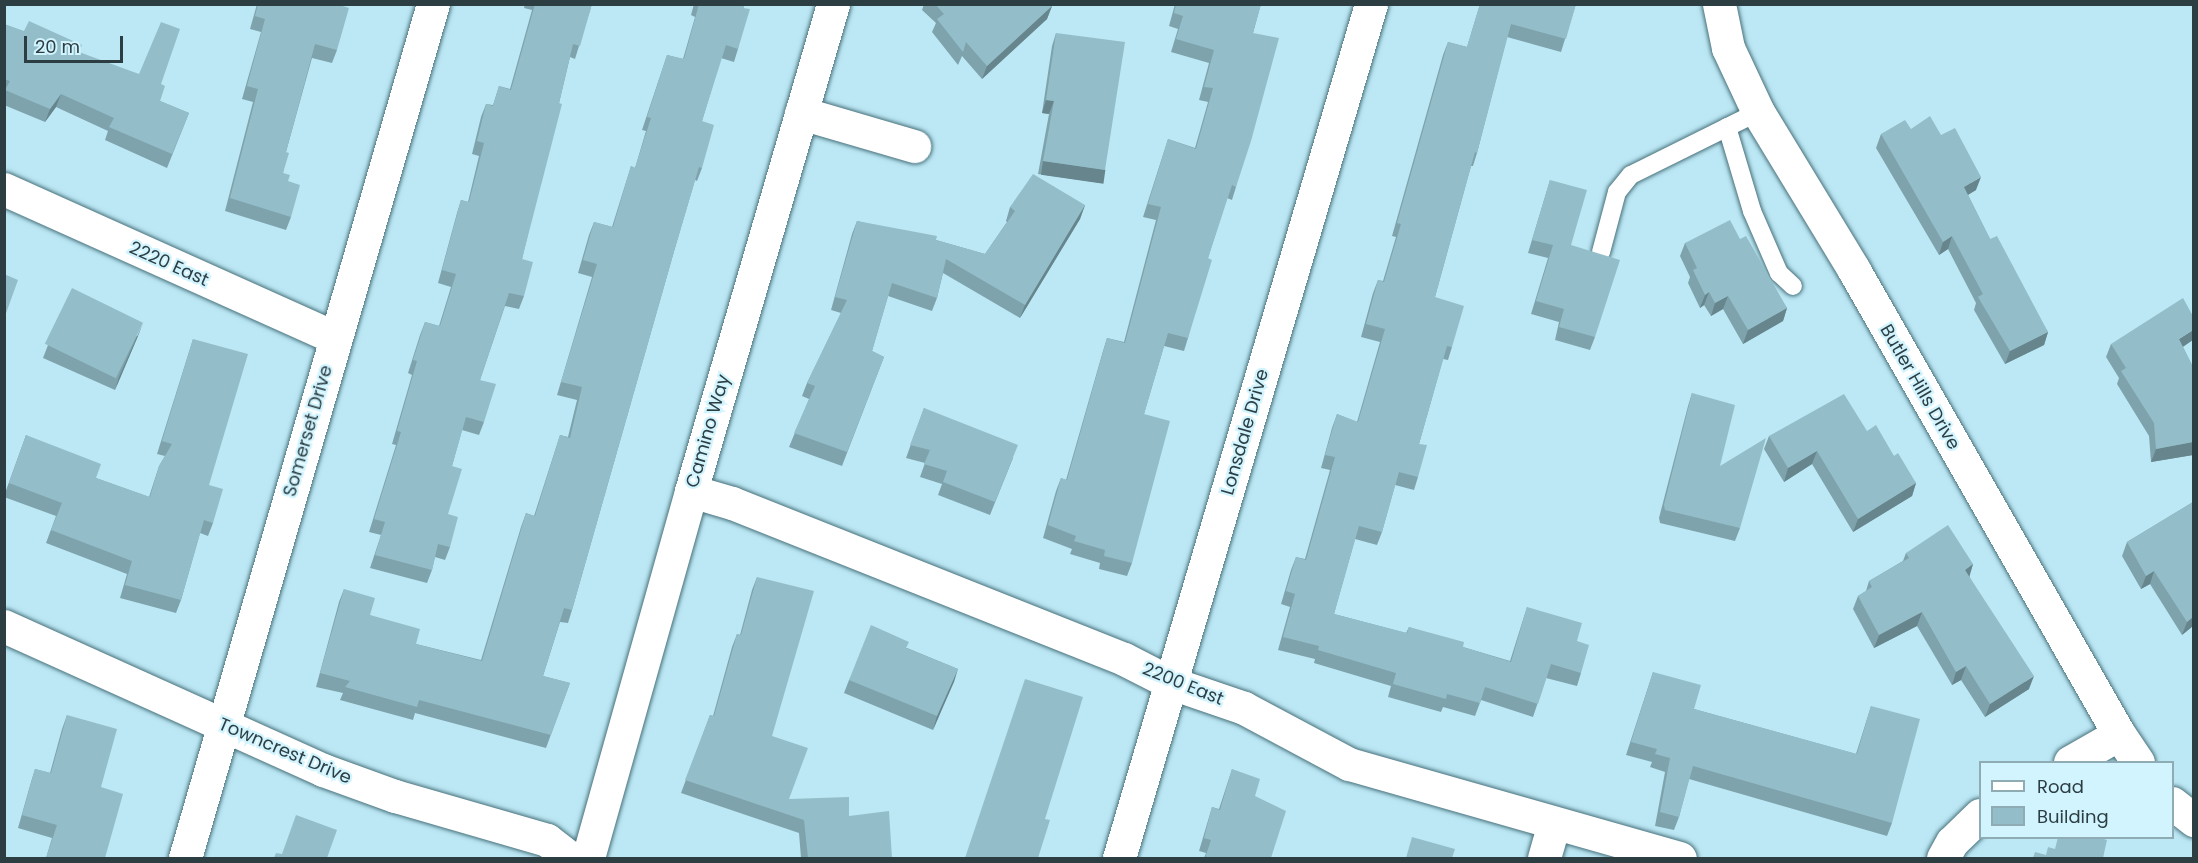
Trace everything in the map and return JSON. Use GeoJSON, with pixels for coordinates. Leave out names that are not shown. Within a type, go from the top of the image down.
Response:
{"type":"FeatureCollection","features":[{"type":"Feature","properties":{"kind":"street","name":"Somerset Drive"},"geometry":{"type":"LineString","coordinates":[[185,858],[334,338],[433,4]]}},
{"type":"Feature","properties":{"kind":"street","name":"Camino Way"},"geometry":{"type":"LineString","coordinates":[[588,858],[691,491],[833,4]]}},
{"type":"Feature","properties":{"kind":"street","name":"Lonsdale Drive"},"geometry":{"type":"LineString","coordinates":[[1119,858],[1371,4]]}},
{"type":"Feature","properties":{"kind":"street","name":"Butler Hills Drive"},"geometry":{"type":"LineString","coordinates":[[1719,4],[1728,48],[1758,112],[1854,270],[2119,734],[2137,761]]}},
{"type":"Feature","properties":{"kind":"street"},"geometry":{"type":"LineString","coordinates":[[801,113],[914,146]]}},
{"type":"Feature","properties":{"kind":"street","name":"2220 East"},"geometry":{"type":"LineString","coordinates":[[4,189],[334,338]]}},
{"type":"Feature","properties":{"kind":"street","name":"2200 East"},"geometry":{"type":"LineString","coordinates":[[691,491],[743,507],[1124,660],[1171,683],[1244,708],[1349,764],[1680,858]]}},
{"type":"Feature","properties":{"kind":"street","name":"Towncrest Drive"},"geometry":{"type":"LineString","coordinates":[[4,626],[323,770],[395,796],[548,840],[570,858]]}},
{"type":"Feature","properties":{"kind":"street"},"geometry":{"type":"LineString","coordinates":[[2072,761],[2119,734]]}},
{"type":"Feature","properties":{"kind":"street"},"geometry":{"type":"LineString","coordinates":[[2174,805],[2193,819]]}},
{"type":"Feature","properties":{"kind":"street"},"geometry":{"type":"LineString","coordinates":[[1943,858],[1952,842],[1979,816]]}},
{"type":"Feature","properties":{"kind":"street"},"geometry":{"type":"LineString","coordinates":[[1544,858],[1554,824]]}},
{"type":"Feature","properties":{"kind":"lane"},"geometry":{"type":"LineString","coordinates":[[1601,252],[1617,192],[1631,175],[1758,112]]}},
{"type":"Feature","properties":{"kind":"lane"},"geometry":{"type":"LineString","coordinates":[[1727,127],[1752,211],[1779,273],[1793,286]]}},
{"type":"Feature","properties":{"kind":"building"},"geometry":{"type":"Polygon","coordinates":[[[258,4],[337,4],[349,8],[337,50],[315,44],[286,152],[289,153],[283,173],[290,175],[288,181],[300,185],[291,217],[230,198],[258,89],[247,86],[265,19],[255,16],[258,4]]]}},
{"type":"Feature","properties":{"kind":"building"},"geometry":{"type":"Polygon","coordinates":[[[535,4],[592,4],[580,46],[573,44],[559,103],[562,104],[522,259],[533,262],[524,296],[509,293],[480,380],[496,384],[484,422],[466,417],[452,466],[462,469],[448,514],[458,517],[450,547],[438,544],[432,570],[375,555],[385,522],[374,519],[401,432],[397,431],[417,361],[413,360],[425,322],[440,326],[456,274],[442,270],[461,200],[469,202],[484,143],[477,141],[486,104],[493,106],[499,86],[511,90],[535,4]]]}},
{"type":"Feature","properties":{"kind":"building"},"geometry":{"type":"Polygon","coordinates":[[[699,4],[744,4],[743,8],[750,9],[738,49],[726,45],[702,121],[714,125],[702,168],[699,167],[675,248],[572,610],[564,608],[543,676],[570,683],[551,735],[419,700],[417,707],[345,687],[350,681],[320,673],[344,589],[375,598],[370,615],[420,629],[416,644],[482,661],[526,513],[535,516],[560,435],[570,438],[582,387],[561,382],[597,264],[583,260],[594,222],[613,227],[631,166],[635,168],[651,118],[647,117],[667,55],[684,59],[699,4]]]}},
{"type":"Feature","properties":{"kind":"building"},"geometry":{"type":"Polygon","coordinates":[[[935,4],[1051,4],[1052,6],[987,66],[966,42],[963,52],[937,19],[944,14],[935,4]]]}},
{"type":"Feature","properties":{"kind":"building"},"geometry":{"type":"Polygon","coordinates":[[[1176,4],[1261,4],[1253,33],[1279,38],[1251,141],[1236,187],[1232,185],[1208,258],[1212,260],[1188,338],[1168,333],[1144,414],[1170,421],[1132,563],[1104,556],[1105,550],[1074,541],[1076,536],[1048,525],[1061,478],[1067,480],[1107,338],[1125,343],[1161,207],[1148,204],[1168,139],[1196,149],[1213,88],[1204,87],[1214,50],[1176,39],[1183,16],[1174,13],[1176,4]]]}},
{"type":"Feature","properties":{"kind":"building"},"geometry":{"type":"Polygon","coordinates":[[[1480,4],[1576,4],[1566,39],[1511,24],[1477,153],[1475,152],[1435,297],[1464,306],[1452,347],[1447,346],[1419,444],[1427,445],[1418,477],[1399,472],[1382,532],[1359,526],[1334,614],[1407,633],[1409,627],[1464,642],[1463,647],[1511,662],[1527,607],[1582,623],[1577,641],[1589,645],[1581,673],[1551,664],[1538,704],[1485,687],[1480,703],[1447,694],[1446,699],[1393,684],[1396,673],[1318,650],[1319,646],[1283,637],[1295,594],[1286,591],[1296,557],[1306,560],[1335,457],[1325,455],[1337,414],[1358,422],[1385,329],[1366,324],[1378,280],[1384,282],[1401,224],[1397,223],[1448,42],[1467,47],[1480,4]]]}},
{"type":"Feature","properties":{"kind":"building"},"geometry":{"type":"Polygon","coordinates":[[[29,21],[82,45],[79,52],[139,74],[161,22],[180,29],[161,84],[165,86],[160,101],[189,113],[172,154],[109,127],[114,118],[61,94],[50,109],[5,90],[10,81],[4,79],[4,24],[24,31],[29,21]]]}},
{"type":"Feature","properties":{"kind":"building"},"geometry":{"type":"Polygon","coordinates":[[[1056,33],[1125,42],[1105,170],[1043,161],[1054,101],[1046,100],[1056,33]]]}},
{"type":"Feature","properties":{"kind":"building"},"geometry":{"type":"Polygon","coordinates":[[[1930,116],[1941,135],[1955,128],[1981,177],[1964,187],[1990,239],[1997,236],[2048,332],[2010,351],[1978,297],[1983,294],[1952,236],[1943,242],[1881,134],[1905,120],[1911,129],[1930,116]]]}},
{"type":"Feature","properties":{"kind":"building"},"geometry":{"type":"Polygon","coordinates":[[[1033,174],[1085,205],[1025,305],[946,259],[937,298],[892,283],[872,351],[884,357],[847,452],[794,433],[815,386],[807,383],[847,300],[835,297],[857,221],[937,236],[936,240],[985,254],[1015,211],[1010,207],[1033,174]]]}},
{"type":"Feature","properties":{"kind":"building"},"geometry":{"type":"Polygon","coordinates":[[[1550,180],[1587,190],[1571,245],[1620,260],[1595,337],[1559,327],[1564,309],[1536,301],[1553,245],[1532,240],[1550,180]]]}},
{"type":"Feature","properties":{"kind":"building"},"geometry":{"type":"Polygon","coordinates":[[[1730,220],[1740,239],[1746,236],[1787,308],[1748,330],[1728,296],[1715,303],[1709,292],[1705,295],[1693,270],[1697,268],[1685,243],[1730,220]]]}},
{"type":"Feature","properties":{"kind":"building"},"geometry":{"type":"Polygon","coordinates":[[[4,274],[18,280],[4,319],[4,274]]]}},
{"type":"Feature","properties":{"kind":"building"},"geometry":{"type":"Polygon","coordinates":[[[72,288],[143,323],[116,378],[45,344],[72,288]]]}},
{"type":"Feature","properties":{"kind":"building"},"geometry":{"type":"Polygon","coordinates":[[[2183,298],[2193,316],[2193,330],[2179,339],[2193,367],[2193,442],[2156,449],[2154,423],[2121,371],[2126,368],[2111,344],[2183,298]]]}},
{"type":"Feature","properties":{"kind":"building"},"geometry":{"type":"Polygon","coordinates":[[[193,339],[248,354],[209,485],[223,489],[213,523],[204,520],[181,600],[125,585],[132,561],[51,530],[62,503],[9,483],[26,435],[101,464],[96,478],[150,497],[159,466],[172,444],[162,441],[193,339]]]}},
{"type":"Feature","properties":{"kind":"building"},"geometry":{"type":"Polygon","coordinates":[[[1692,393],[1735,405],[1720,466],[1766,438],[1740,528],[1665,510],[1664,505],[1692,393]]]}},
{"type":"Feature","properties":{"kind":"building"},"geometry":{"type":"Polygon","coordinates":[[[1844,394],[1867,431],[1876,425],[1894,456],[1898,453],[1916,483],[1858,519],[1817,451],[1788,468],[1769,436],[1844,394]]]}},
{"type":"Feature","properties":{"kind":"building"},"geometry":{"type":"Polygon","coordinates":[[[924,408],[1018,445],[995,502],[943,482],[947,471],[924,464],[930,450],[910,445],[924,408]]]}},
{"type":"Feature","properties":{"kind":"building"},"geometry":{"type":"Polygon","coordinates":[[[2193,502],[2193,617],[2187,622],[2154,571],[2146,576],[2127,542],[2193,502]]]}},
{"type":"Feature","properties":{"kind":"building"},"geometry":{"type":"Polygon","coordinates":[[[1948,525],[1973,564],[1965,570],[2034,676],[1990,704],[1966,666],[1956,672],[1922,612],[1879,635],[1858,596],[1872,587],[1869,581],[1909,558],[1906,553],[1948,525]]]}},
{"type":"Feature","properties":{"kind":"building"},"geometry":{"type":"Polygon","coordinates":[[[757,577],[814,591],[772,736],[808,748],[789,799],[849,797],[849,816],[889,811],[892,858],[808,858],[804,820],[685,780],[710,715],[714,716],[737,634],[741,635],[757,577]]]}},
{"type":"Feature","properties":{"kind":"building"},"geometry":{"type":"Polygon","coordinates":[[[871,625],[909,642],[906,648],[958,669],[937,716],[849,680],[871,625]]]}},
{"type":"Feature","properties":{"kind":"building"},"geometry":{"type":"Polygon","coordinates":[[[1653,672],[1701,685],[1694,709],[1857,754],[1871,706],[1920,719],[1892,823],[1693,766],[1679,817],[1660,812],[1670,758],[1655,754],[1657,749],[1631,742],[1653,672]]]}},
{"type":"Feature","properties":{"kind":"building"},"geometry":{"type":"Polygon","coordinates":[[[1025,679],[1083,697],[1045,819],[1050,820],[1038,858],[965,858],[1025,679]]]}},
{"type":"Feature","properties":{"kind":"building"},"geometry":{"type":"Polygon","coordinates":[[[67,715],[117,729],[101,787],[123,794],[105,858],[46,858],[57,825],[22,815],[35,769],[51,773],[67,715]]]}},
{"type":"Feature","properties":{"kind":"building"},"geometry":{"type":"Polygon","coordinates":[[[1232,769],[1260,779],[1255,796],[1286,811],[1271,858],[1205,858],[1211,840],[1204,838],[1212,807],[1220,810],[1232,769]]]}},
{"type":"Feature","properties":{"kind":"building"},"geometry":{"type":"Polygon","coordinates":[[[296,815],[337,830],[327,858],[274,858],[276,853],[282,854],[296,815]]]}},
{"type":"Feature","properties":{"kind":"building"},"geometry":{"type":"Polygon","coordinates":[[[1412,837],[1455,849],[1452,858],[1406,858],[1412,837]]]}},
{"type":"Feature","properties":{"kind":"building"},"geometry":{"type":"Polygon","coordinates":[[[2058,839],[2107,840],[2103,858],[2033,858],[2035,852],[2046,855],[2048,847],[2055,849],[2058,839]]]}}]}
